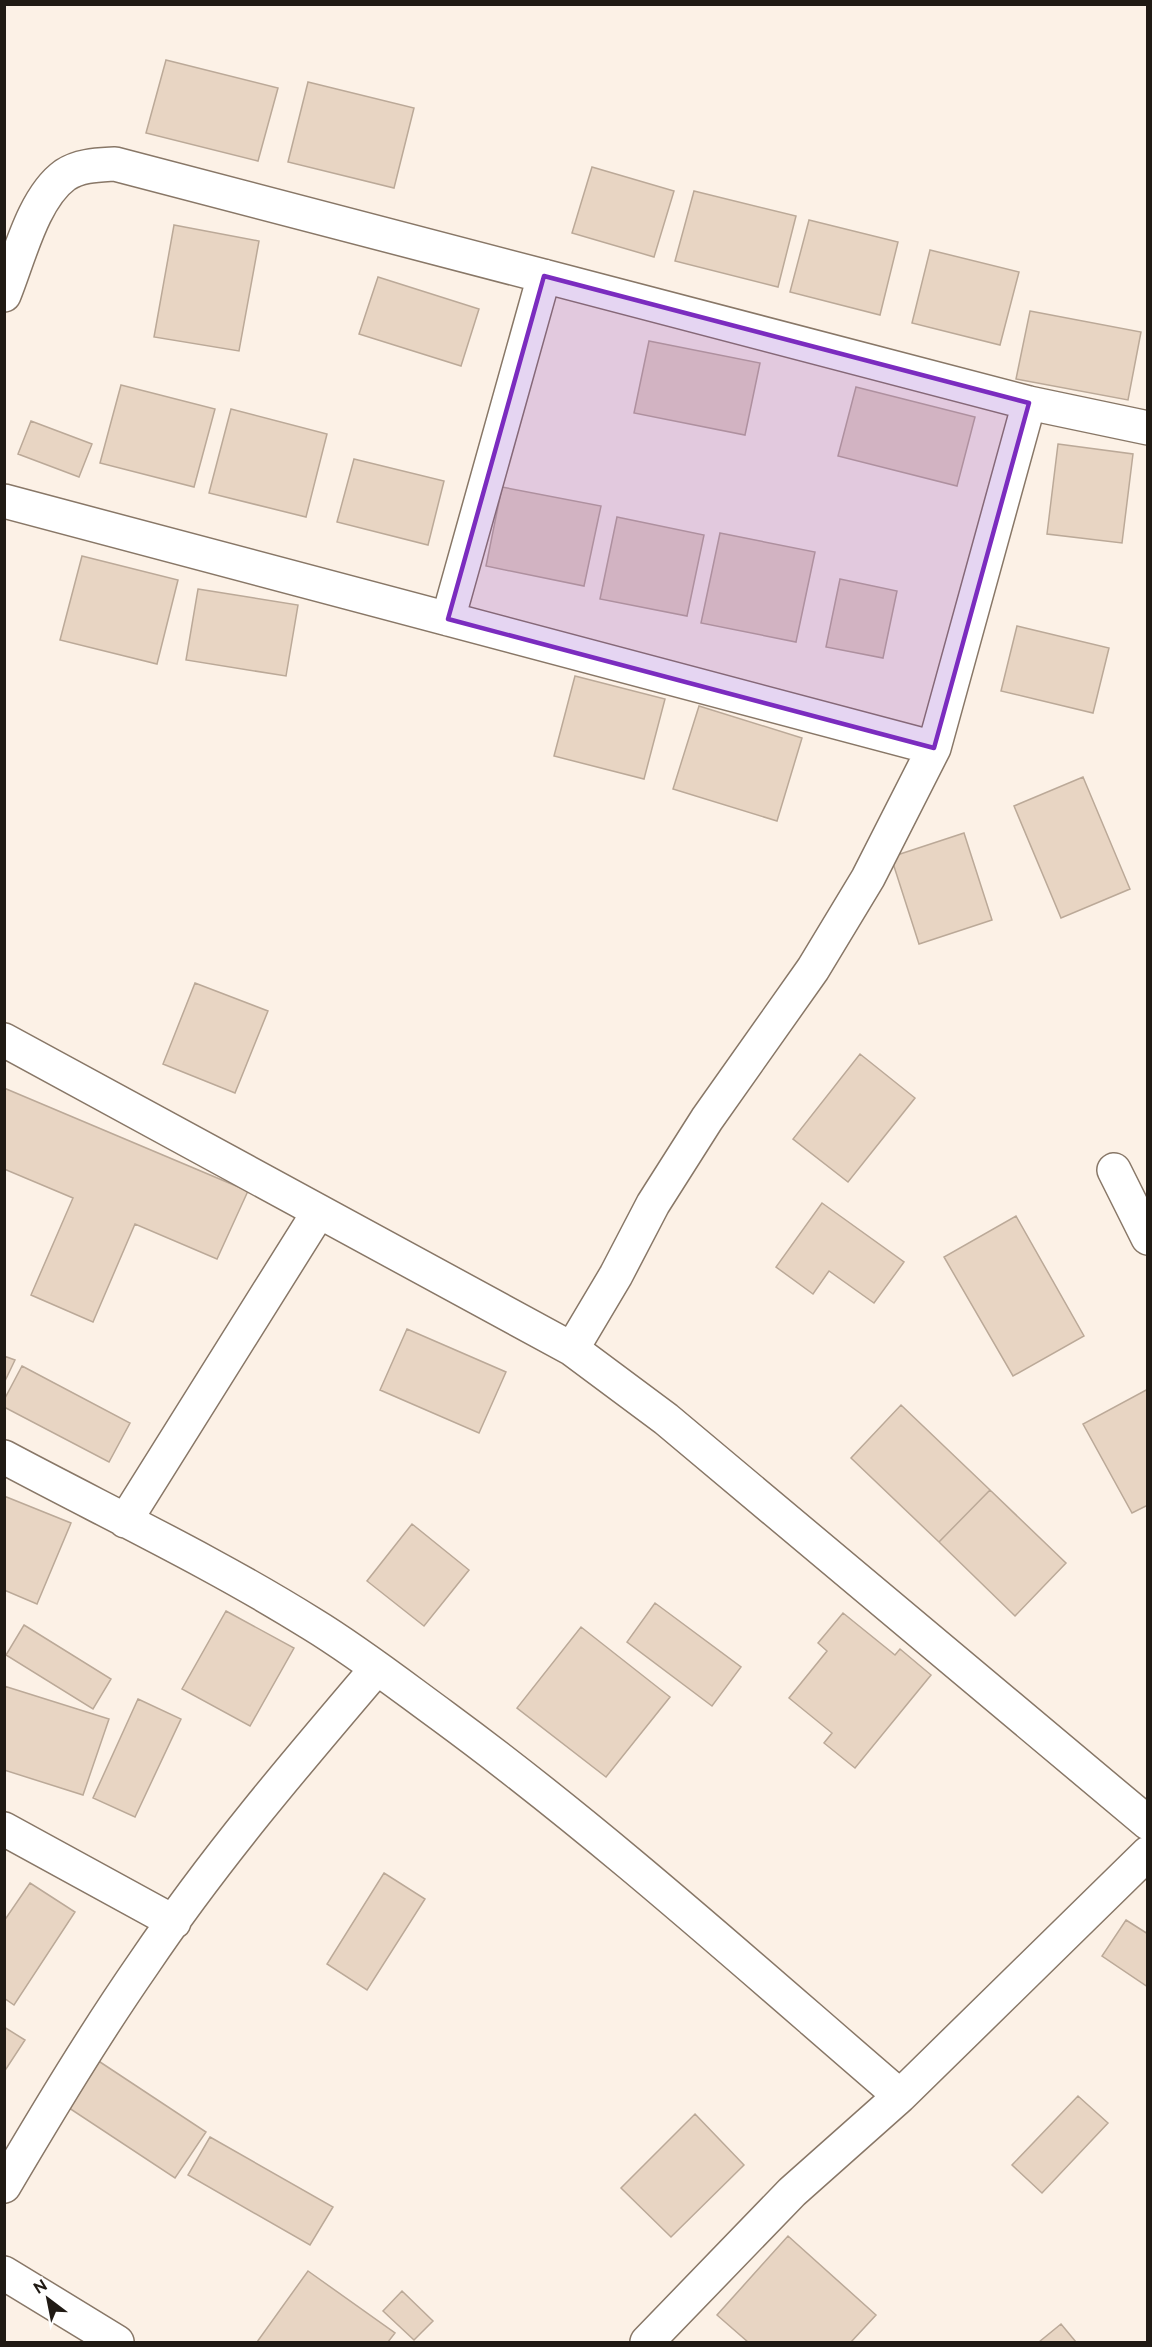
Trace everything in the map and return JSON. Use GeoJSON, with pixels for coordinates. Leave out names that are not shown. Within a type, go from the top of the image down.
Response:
{"type":"FeatureCollection","features":[{"type":"Feature","properties":{"kind":"street"},"geometry":{"type":"LineString","coordinates":[[4,295],[39,207],[50,189],[67,174],[90,165],[115,164],[1029,403],[1148,429]]}},
{"type":"Feature","properties":{"kind":"street"},"geometry":{"type":"LineString","coordinates":[[448,619],[544,276]]}},
{"type":"Feature","properties":{"kind":"street"},"geometry":{"type":"LineString","coordinates":[[572,1348],[616,1275],[653,1204],[707,1119],[813,969],[868,878],[934,748],[1029,403]]}},
{"type":"Feature","properties":{"kind":"street"},"geometry":{"type":"LineString","coordinates":[[4,501],[934,748]]}},
{"type":"Feature","properties":{"kind":"street"},"geometry":{"type":"LineString","coordinates":[[4,1040],[318,1213],[532,1324],[572,1348],[666,1419],[1148,1823]]}},
{"type":"Feature","properties":{"kind":"street"},"geometry":{"type":"LineString","coordinates":[[1114,1170],[1148,1238]]}},
{"type":"Feature","properties":{"kind":"street"},"geometry":{"type":"LineString","coordinates":[[125,1521],[318,1213]]}},
{"type":"Feature","properties":{"kind":"street"},"geometry":{"type":"LineString","coordinates":[[4,1457],[216,1567],[313,1624],[377,1668],[508,1764],[610,1847],[900,2096]]}},
{"type":"Feature","properties":{"kind":"street"},"geometry":{"type":"LineString","coordinates":[[4,2186],[83,2054],[174,1922],[292,1767],[377,1668]]}},
{"type":"Feature","properties":{"kind":"street"},"geometry":{"type":"LineString","coordinates":[[4,1829],[174,1922]]}},
{"type":"Feature","properties":{"kind":"street"},"geometry":{"type":"LineString","coordinates":[[647,2343],[792,2192],[900,2096],[1148,1853]]}},
{"type":"Feature","properties":{"kind":"street"},"geometry":{"type":"LineString","coordinates":[[4,2273],[117,2343]]}},
{"type":"Feature","properties":{"kind":"highlighted area"},"geometry":{"type":"Polygon","coordinates":[[[544,276],[1029,403],[934,748],[448,619],[544,276]]]}},
{"type":"Feature","properties":{"kind":"building"},"geometry":{"type":"Polygon","coordinates":[[[166,60],[278,88],[258,161],[146,133],[166,60]]]}},
{"type":"Feature","properties":{"kind":"building"},"geometry":{"type":"Polygon","coordinates":[[[308,82],[414,108],[394,188],[288,162],[308,82]]]}},
{"type":"Feature","properties":{"kind":"building"},"geometry":{"type":"Polygon","coordinates":[[[592,167],[674,191],[654,257],[572,233],[592,167]]]}},
{"type":"Feature","properties":{"kind":"building"},"geometry":{"type":"Polygon","coordinates":[[[694,191],[796,216],[778,287],[675,261],[694,191]]]}},
{"type":"Feature","properties":{"kind":"building"},"geometry":{"type":"Polygon","coordinates":[[[809,220],[898,242],[880,315],[790,292],[809,220]]]}},
{"type":"Feature","properties":{"kind":"building"},"geometry":{"type":"Polygon","coordinates":[[[174,225],[259,241],[239,351],[154,337],[174,225]]]}},
{"type":"Feature","properties":{"kind":"building"},"geometry":{"type":"Polygon","coordinates":[[[930,250],[1019,272],[1000,345],[912,323],[930,250]]]}},
{"type":"Feature","properties":{"kind":"building"},"geometry":{"type":"Polygon","coordinates":[[[378,277],[479,309],[461,366],[359,334],[378,277]]]}},
{"type":"Feature","properties":{"kind":"building"},"geometry":{"type":"Polygon","coordinates":[[[1030,311],[1141,332],[1128,400],[1016,379],[1030,311]]]}},
{"type":"Feature","properties":{"kind":"building"},"geometry":{"type":"Polygon","coordinates":[[[649,341],[760,363],[745,435],[634,413],[649,341]]]}},
{"type":"Feature","properties":{"kind":"building"},"geometry":{"type":"Polygon","coordinates":[[[121,385],[215,409],[194,487],[100,463],[121,385]]]}},
{"type":"Feature","properties":{"kind":"building"},"geometry":{"type":"Polygon","coordinates":[[[856,387],[975,417],[957,486],[838,456],[856,387]]]}},
{"type":"Feature","properties":{"kind":"building"},"geometry":{"type":"Polygon","coordinates":[[[231,409],[327,434],[306,517],[209,493],[231,409]]]}},
{"type":"Feature","properties":{"kind":"building"},"geometry":{"type":"Polygon","coordinates":[[[31,421],[92,444],[79,477],[18,454],[31,421]]]}},
{"type":"Feature","properties":{"kind":"building"},"geometry":{"type":"Polygon","coordinates":[[[1058,444],[1133,454],[1122,543],[1047,534],[1058,444]]]}},
{"type":"Feature","properties":{"kind":"building"},"geometry":{"type":"Polygon","coordinates":[[[354,459],[444,481],[428,545],[337,522],[354,459]]]}},
{"type":"Feature","properties":{"kind":"building"},"geometry":{"type":"Polygon","coordinates":[[[502,487],[601,506],[584,586],[486,566],[502,487]]]}},
{"type":"Feature","properties":{"kind":"building"},"geometry":{"type":"Polygon","coordinates":[[[617,517],[704,535],[687,616],[600,599],[617,517]]]}},
{"type":"Feature","properties":{"kind":"building"},"geometry":{"type":"Polygon","coordinates":[[[720,533],[815,552],[796,642],[701,623],[720,533]]]}},
{"type":"Feature","properties":{"kind":"building"},"geometry":{"type":"Polygon","coordinates":[[[82,556],[178,580],[157,664],[60,640],[82,556]]]}},
{"type":"Feature","properties":{"kind":"building"},"geometry":{"type":"Polygon","coordinates":[[[840,579],[897,591],[883,658],[826,647],[840,579]]]}},
{"type":"Feature","properties":{"kind":"building"},"geometry":{"type":"Polygon","coordinates":[[[198,589],[298,605],[286,676],[186,660],[198,589]]]}},
{"type":"Feature","properties":{"kind":"building"},"geometry":{"type":"Polygon","coordinates":[[[1017,626],[1109,648],[1093,713],[1001,691],[1017,626]]]}},
{"type":"Feature","properties":{"kind":"building"},"geometry":{"type":"Polygon","coordinates":[[[575,676],[665,699],[644,779],[554,756],[575,676]]]}},
{"type":"Feature","properties":{"kind":"building"},"geometry":{"type":"Polygon","coordinates":[[[699,706],[802,738],[777,821],[673,789],[699,706]]]}},
{"type":"Feature","properties":{"kind":"building"},"geometry":{"type":"Polygon","coordinates":[[[1083,777],[1130,889],[1061,918],[1014,806],[1083,777]]]}},
{"type":"Feature","properties":{"kind":"building"},"geometry":{"type":"Polygon","coordinates":[[[964,833],[992,920],[919,944],[891,857],[964,833]]]}},
{"type":"Feature","properties":{"kind":"building"},"geometry":{"type":"Polygon","coordinates":[[[195,983],[268,1011],[235,1093],[163,1064],[195,983]]]}},
{"type":"Feature","properties":{"kind":"building"},"geometry":{"type":"Polygon","coordinates":[[[860,1054],[915,1098],[848,1182],[793,1139],[860,1054]]]}},
{"type":"Feature","properties":{"kind":"building"},"geometry":{"type":"Polygon","coordinates":[[[4,1088],[248,1191],[217,1259],[135,1224],[93,1322],[31,1295],[73,1198],[4,1169],[4,1088]]]}},
{"type":"Feature","properties":{"kind":"building"},"geometry":{"type":"Polygon","coordinates":[[[822,1203],[904,1262],[874,1303],[829,1271],[813,1294],[776,1267],[822,1203]]]}},
{"type":"Feature","properties":{"kind":"building"},"geometry":{"type":"Polygon","coordinates":[[[1016,1216],[1084,1336],[1013,1376],[944,1257],[1016,1216]]]}},
{"type":"Feature","properties":{"kind":"building"},"geometry":{"type":"Polygon","coordinates":[[[407,1329],[506,1372],[479,1433],[380,1390],[407,1329]]]}},
{"type":"Feature","properties":{"kind":"building"},"geometry":{"type":"Polygon","coordinates":[[[4,1356],[15,1360],[4,1383],[4,1356]]]}},
{"type":"Feature","properties":{"kind":"building"},"geometry":{"type":"Polygon","coordinates":[[[22,1366],[130,1423],[109,1462],[4,1407],[4,1400],[22,1366]]]}},
{"type":"Feature","properties":{"kind":"building"},"geometry":{"type":"Polygon","coordinates":[[[1148,1389],[1148,1505],[1132,1513],[1083,1424],[1148,1389]]]}},
{"type":"Feature","properties":{"kind":"building"},"geometry":{"type":"Polygon","coordinates":[[[901,1405],[990,1490],[939,1542],[851,1458],[901,1405]]]}},
{"type":"Feature","properties":{"kind":"building"},"geometry":{"type":"Polygon","coordinates":[[[990,1490],[1066,1563],[1015,1616],[939,1542],[990,1490]]]}},
{"type":"Feature","properties":{"kind":"building"},"geometry":{"type":"Polygon","coordinates":[[[4,1496],[71,1523],[37,1604],[4,1590],[4,1496]]]}},
{"type":"Feature","properties":{"kind":"building"},"geometry":{"type":"Polygon","coordinates":[[[412,1524],[469,1570],[424,1626],[367,1581],[412,1524]]]}},
{"type":"Feature","properties":{"kind":"building"},"geometry":{"type":"Polygon","coordinates":[[[655,1603],[741,1667],[712,1706],[627,1642],[655,1603]]]}},
{"type":"Feature","properties":{"kind":"building"},"geometry":{"type":"Polygon","coordinates":[[[226,1611],[294,1648],[250,1726],[182,1689],[226,1611]]]}},
{"type":"Feature","properties":{"kind":"building"},"geometry":{"type":"Polygon","coordinates":[[[843,1613],[895,1655],[900,1649],[931,1675],[855,1768],[824,1743],[832,1733],[789,1698],[827,1651],[818,1643],[843,1613]]]}},
{"type":"Feature","properties":{"kind":"building"},"geometry":{"type":"Polygon","coordinates":[[[24,1625],[111,1679],[93,1709],[6,1655],[24,1625]]]}},
{"type":"Feature","properties":{"kind":"building"},"geometry":{"type":"Polygon","coordinates":[[[581,1627],[670,1697],[606,1777],[517,1708],[581,1627]]]}},
{"type":"Feature","properties":{"kind":"building"},"geometry":{"type":"Polygon","coordinates":[[[4,1686],[109,1719],[83,1795],[4,1770],[4,1686]]]}},
{"type":"Feature","properties":{"kind":"building"},"geometry":{"type":"Polygon","coordinates":[[[138,1699],[181,1719],[135,1817],[93,1798],[138,1699]]]}},
{"type":"Feature","properties":{"kind":"building"},"geometry":{"type":"Polygon","coordinates":[[[384,1873],[425,1899],[367,1990],[327,1964],[384,1873]]]}},
{"type":"Feature","properties":{"kind":"building"},"geometry":{"type":"Polygon","coordinates":[[[30,1883],[75,1912],[14,2005],[4,1998],[4,1921],[30,1883]]]}},
{"type":"Feature","properties":{"kind":"building"},"geometry":{"type":"Polygon","coordinates":[[[1126,1920],[1148,1934],[1148,1987],[1102,1956],[1126,1920]]]}},
{"type":"Feature","properties":{"kind":"building"},"geometry":{"type":"Polygon","coordinates":[[[4,2027],[25,2040],[4,2072],[4,2027]]]}},
{"type":"Feature","properties":{"kind":"building"},"geometry":{"type":"Polygon","coordinates":[[[97,2060],[206,2132],[175,2178],[66,2106],[97,2060]]]}},
{"type":"Feature","properties":{"kind":"building"},"geometry":{"type":"Polygon","coordinates":[[[1078,2096],[1108,2123],[1042,2193],[1012,2165],[1078,2096]]]}},
{"type":"Feature","properties":{"kind":"building"},"geometry":{"type":"Polygon","coordinates":[[[695,2114],[744,2165],[671,2237],[621,2188],[695,2114]]]}},
{"type":"Feature","properties":{"kind":"building"},"geometry":{"type":"Polygon","coordinates":[[[210,2137],[333,2207],[310,2245],[188,2175],[210,2137]]]}},
{"type":"Feature","properties":{"kind":"building"},"geometry":{"type":"Polygon","coordinates":[[[788,2236],[876,2315],[851,2342],[748,2342],[717,2315],[788,2236]]]}},
{"type":"Feature","properties":{"kind":"building"},"geometry":{"type":"Polygon","coordinates":[[[308,2271],[395,2333],[388,2342],[257,2342],[308,2271]]]}},
{"type":"Feature","properties":{"kind":"building"},"geometry":{"type":"Polygon","coordinates":[[[402,2291],[433,2321],[414,2340],[383,2311],[402,2291]]]}},
{"type":"Feature","properties":{"kind":"building"},"geometry":{"type":"Polygon","coordinates":[[[1061,2324],[1076,2342],[1039,2342],[1061,2324]]]}}]}
